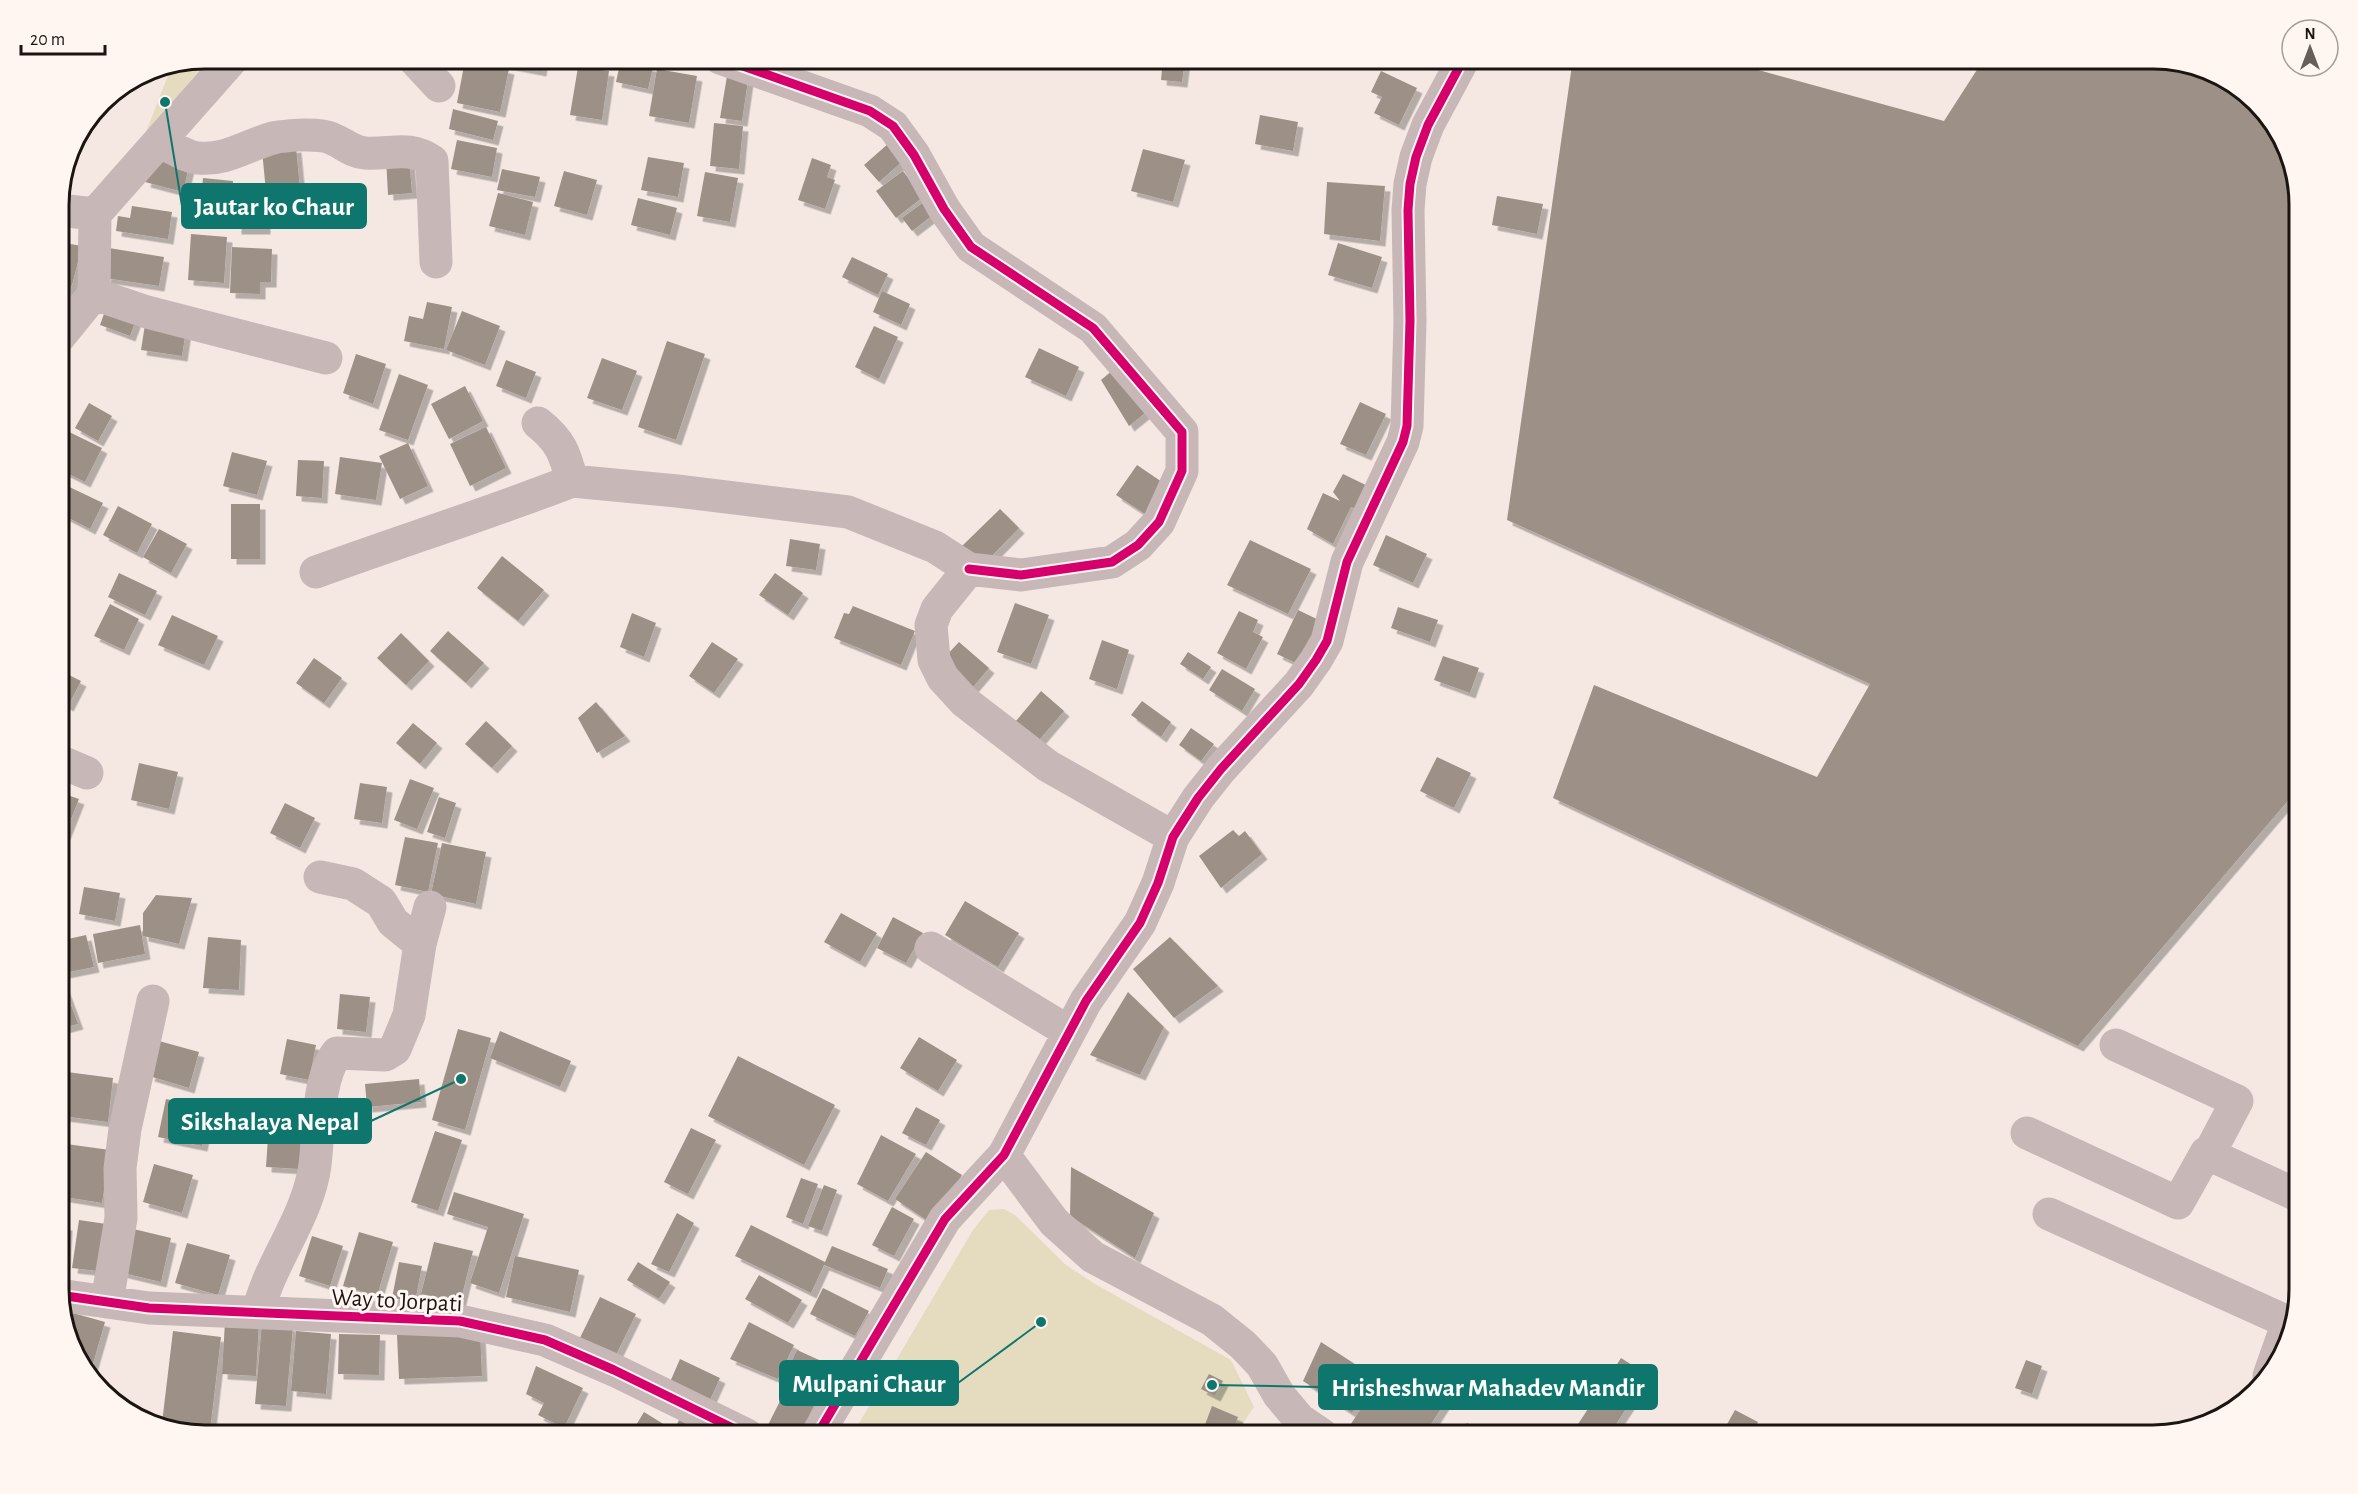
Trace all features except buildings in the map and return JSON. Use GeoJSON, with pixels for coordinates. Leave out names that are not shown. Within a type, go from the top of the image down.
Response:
{"type":"FeatureCollection","features":[{"type":"Feature","properties":{"kind":"street"},"geometry":{"type":"LineString","coordinates":[[69,325],[94,294],[95,214],[223,69]]}},
{"type":"Feature","properties":{"kind":"street"},"geometry":{"type":"LineString","coordinates":[[423,69],[439,86]]}},
{"type":"Feature","properties":{"kind":"street"},"geometry":{"type":"LineString","coordinates":[[316,572],[483,515],[572,481],[848,512],[936,547],[969,569],[1021,574],[1112,562],[1138,545],[1159,522],[1182,471],[1182,432],[1093,328],[970,246],[944,209],[914,155],[893,126],[870,111],[751,69]]}},
{"type":"Feature","properties":{"kind":"street"},"geometry":{"type":"LineString","coordinates":[[823,1425],[945,1219],[1004,1155],[1086,1001],[1140,923],[1158,883],[1173,837],[1198,798],[1215,776],[1299,684],[1317,660],[1327,641],[1347,562],[1403,442],[1408,405],[1410,183],[1416,157],[1428,125],[1458,69]]}},
{"type":"Feature","properties":{"kind":"street"},"geometry":{"type":"LineString","coordinates":[[160,142],[196,158],[221,158],[273,138],[305,136],[324,136],[356,152],[420,153],[432,161],[436,262]]}},
{"type":"Feature","properties":{"kind":"street"},"geometry":{"type":"LineString","coordinates":[[69,211],[95,214]]}},
{"type":"Feature","properties":{"kind":"street"},"geometry":{"type":"LineString","coordinates":[[94,294],[147,312],[326,358]]}},
{"type":"Feature","properties":{"kind":"street"},"geometry":{"type":"LineString","coordinates":[[538,423],[553,435],[565,453],[572,481]]}},
{"type":"Feature","properties":{"kind":"street"},"geometry":{"type":"LineString","coordinates":[[969,569],[937,609],[931,625],[934,660],[943,678],[965,702],[1048,766],[1173,837]]}},
{"type":"Feature","properties":{"kind":"street"},"geometry":{"type":"LineString","coordinates":[[320,877],[353,884],[381,902],[393,922],[420,944]]}},
{"type":"Feature","properties":{"kind":"street"},"geometry":{"type":"LineString","coordinates":[[257,1312],[270,1276],[308,1194],[315,1167],[321,1100],[329,1065],[337,1053],[385,1056],[395,1048],[409,1015],[420,944],[430,907]]}},
{"type":"Feature","properties":{"kind":"street"},"geometry":{"type":"LineString","coordinates":[[931,948],[1069,1032]]}},
{"type":"Feature","properties":{"kind":"street"},"geometry":{"type":"LineString","coordinates":[[107,1302],[121,1218],[120,1168],[125,1129],[153,1001]]}},
{"type":"Feature","properties":{"kind":"street"},"geometry":{"type":"LineString","coordinates":[[2116,1045],[2237,1101],[2209,1154]]}},
{"type":"Feature","properties":{"kind":"street"},"geometry":{"type":"LineString","coordinates":[[2027,1133],[2178,1203],[2206,1153],[2289,1191]]}},
{"type":"Feature","properties":{"kind":"street"},"geometry":{"type":"LineString","coordinates":[[1004,1155],[1054,1222],[1093,1257],[1212,1320],[1244,1345],[1262,1365],[1279,1395],[1307,1425]]}},
{"type":"Feature","properties":{"kind":"street"},"geometry":{"type":"LineString","coordinates":[[2049,1214],[2285,1320]]}},
{"type":"Feature","properties":{"kind":"street","name":"Way to Jorpati"},"geometry":{"type":"LineString","coordinates":[[69,1296],[149,1308],[460,1320],[545,1340],[614,1370],[725,1425]]}},
{"type":"Feature","properties":{"kind":"shaded area"},"geometry":{"type":"Polygon","coordinates":[[[200,69],[146,132],[168,74],[200,69]]]}},
{"type":"Feature","properties":{"kind":"shaded area"},"geometry":{"type":"Polygon","coordinates":[[[1004,1209],[1015,1215],[1066,1265],[1095,1284],[1231,1360],[1254,1407],[1242,1425],[858,1425],[973,1230],[989,1210],[1004,1209]]]}},
{"type":"Feature","properties":{"kind":"cycle path"},"geometry":{"type":"LineString","coordinates":[[751,69],[870,111],[893,126],[914,155],[944,209],[971,247],[1093,328],[1182,432],[1182,471],[1159,522],[1138,545],[1112,562],[1021,575],[969,569]]}},
{"type":"Feature","properties":{"kind":"cycle path"},"geometry":{"type":"LineString","coordinates":[[823,1425],[945,1219],[1004,1155],[1086,1001],[1140,923],[1158,883],[1173,837],[1198,798],[1221,769],[1299,684],[1327,641],[1347,562],[1403,442],[1407,426],[1410,184],[1416,157],[1428,125],[1458,69]]}},
{"type":"Feature","properties":{"kind":"cycle path"},"geometry":{"type":"LineString","coordinates":[[69,1296],[149,1308],[460,1321],[545,1340],[614,1370],[727,1425]]}},
{"type":"Feature","properties":{"kind":"place","name":"Jautar ko Chaur"},"geometry":{"type":"Point","coordinates":[165,102]}},
{"type":"Feature","properties":{"kind":"place","name":"Sikshalaya Nepal"},"geometry":{"type":"Point","coordinates":[461,1079]}},
{"type":"Feature","properties":{"kind":"place","name":"Mulpani Chaur"},"geometry":{"type":"Point","coordinates":[1041,1322]}},
{"type":"Feature","properties":{"kind":"place","name":"Hrisheshwar Mahadev Mandir"},"geometry":{"type":"Point","coordinates":[1212,1385]}}]}
